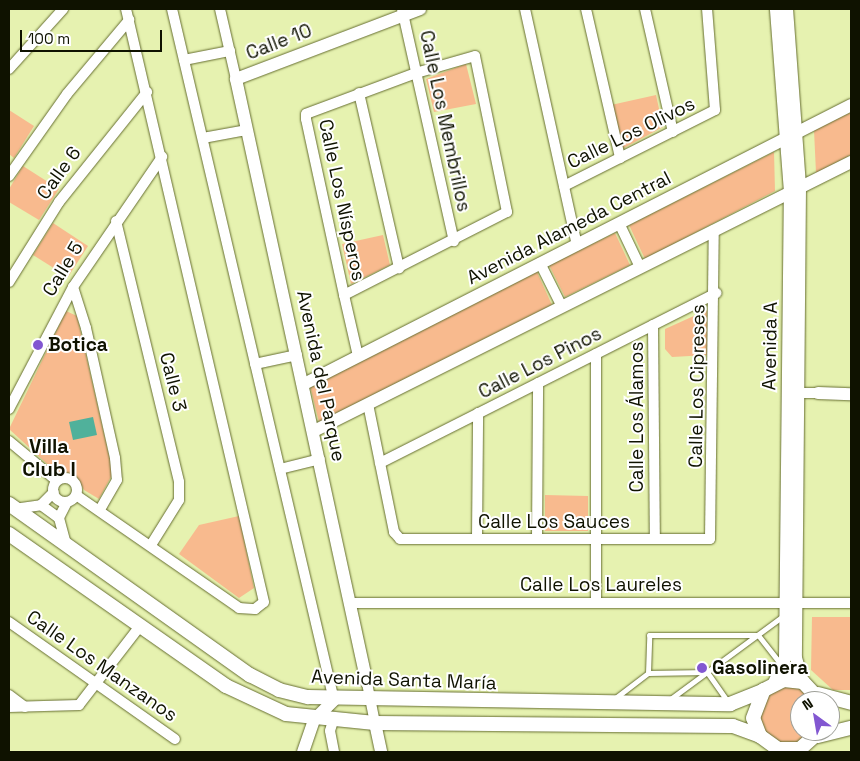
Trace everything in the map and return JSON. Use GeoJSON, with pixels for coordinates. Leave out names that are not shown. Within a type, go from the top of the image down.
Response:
{"type":"FeatureCollection","features":[{"type":"Feature","properties":{"kind":"main road","name":"Avenida Santa María"},"geometry":{"type":"LineString","coordinates":[[11,507],[250,675],[279,690],[334,700],[730,704],[769,686]]}},
{"type":"Feature","properties":{"kind":"main road"},"geometry":{"type":"LineString","coordinates":[[9,534],[135,623],[257,704],[314,720],[375,723],[733,726],[767,744],[783,750],[799,751],[810,741]]}},
{"type":"Feature","properties":{"kind":"main road"},"geometry":{"type":"LineString","coordinates":[[135,623],[144,601]]}},
{"type":"Feature","properties":{"kind":"main road"},"geometry":{"type":"LineString","coordinates":[[767,744],[754,707],[769,686],[803,682],[813,691]]}},
{"type":"Feature","properties":{"kind":"street"},"geometry":{"type":"LineString","coordinates":[[9,69],[63,9]]}},
{"type":"Feature","properties":{"kind":"street"},"geometry":{"type":"LineString","coordinates":[[76,495],[100,509],[239,608],[255,609],[264,602],[147,92],[126,9]]}},
{"type":"Feature","properties":{"kind":"street"},"geometry":{"type":"LineString","coordinates":[[172,9],[334,700],[314,720],[302,752]]}},
{"type":"Feature","properties":{"kind":"street","name":"Avenida del Parque"},"geometry":{"type":"LineString","coordinates":[[220,9],[304,384],[381,752]]}},
{"type":"Feature","properties":{"kind":"street","name":"Calle 10"},"geometry":{"type":"LineString","coordinates":[[236,78],[403,12],[420,9]]}},
{"type":"Feature","properties":{"kind":"street"},"geometry":{"type":"LineString","coordinates":[[525,9],[577,245]]}},
{"type":"Feature","properties":{"kind":"street"},"geometry":{"type":"LineString","coordinates":[[586,9],[620,158]]}},
{"type":"Feature","properties":{"kind":"street"},"geometry":{"type":"LineString","coordinates":[[645,9],[674,132]]}},
{"type":"Feature","properties":{"kind":"street","name":"Calle Los Olivos"},"geometry":{"type":"LineString","coordinates":[[564,186],[674,132],[713,112],[717,108],[707,9]]}},
{"type":"Feature","properties":{"kind":"street","name":"Avenida A"},"geometry":{"type":"LineString","coordinates":[[776,9],[793,135]]}},
{"type":"Feature","properties":{"kind":"street","name":"Avenida A"},"geometry":{"type":"LineString","coordinates":[[769,686],[782,666],[790,607],[800,393],[795,190],[787,9]]}},
{"type":"Feature","properties":{"kind":"street","name":"Calle Los Membrillos"},"geometry":{"type":"LineString","coordinates":[[403,12],[454,241]]}},
{"type":"Feature","properties":{"kind":"street"},"geometry":{"type":"LineString","coordinates":[[9,176],[67,94],[129,20]]}},
{"type":"Feature","properties":{"kind":"street"},"geometry":{"type":"LineString","coordinates":[[184,60],[230,51]]}},
{"type":"Feature","properties":{"kind":"street","name":"Calle Los Nísperos"},"geometry":{"type":"LineString","coordinates":[[358,356],[306,114],[416,73],[475,56],[508,208],[505,215],[454,241]]}},
{"type":"Feature","properties":{"kind":"street","name":"Calle 6"},"geometry":{"type":"LineString","coordinates":[[9,282],[59,202],[147,92]]}},
{"type":"Feature","properties":{"kind":"street"},"geometry":{"type":"LineString","coordinates":[[359,93],[400,268]]}},
{"type":"Feature","properties":{"kind":"street","name":"Avenida Alameda Central"},"geometry":{"type":"LineString","coordinates":[[304,384],[851,106]]}},
{"type":"Feature","properties":{"kind":"street"},"geometry":{"type":"LineString","coordinates":[[203,138],[247,130]]}},
{"type":"Feature","properties":{"kind":"street","name":"Calle 5"},"geometry":{"type":"LineString","coordinates":[[9,409],[73,287],[116,220],[162,157]]}},
{"type":"Feature","properties":{"kind":"street"},"geometry":{"type":"LineString","coordinates":[[314,431],[851,162]]}},
{"type":"Feature","properties":{"kind":"street","name":"Avenida A"},"geometry":{"type":"LineString","coordinates":[[795,190],[790,607],[796,658],[803,682]]}},
{"type":"Feature","properties":{"kind":"street","name":"Calle 3"},"geometry":{"type":"LineString","coordinates":[[116,220],[179,482],[179,500],[151,545]]}},
{"type":"Feature","properties":{"kind":"street"},"geometry":{"type":"LineString","coordinates":[[619,223],[640,267]]}},
{"type":"Feature","properties":{"kind":"street","name":"Calle Los Cipreses"},"geometry":{"type":"LineString","coordinates":[[708,539],[712,536],[716,294],[714,230]]}},
{"type":"Feature","properties":{"kind":"street"},"geometry":{"type":"LineString","coordinates":[[344,295],[454,241]]}},
{"type":"Feature","properties":{"kind":"street"},"geometry":{"type":"LineString","coordinates":[[540,263],[562,307]]}},
{"type":"Feature","properties":{"kind":"street"},"geometry":{"type":"LineString","coordinates":[[73,287],[86,328],[115,458],[116,480],[100,509]]}},
{"type":"Feature","properties":{"kind":"street","name":"Calle Los Pinos"},"geometry":{"type":"LineString","coordinates":[[380,463],[716,294]]}},
{"type":"Feature","properties":{"kind":"street","name":"Calle Los Álamos"},"geometry":{"type":"LineString","coordinates":[[653,325],[655,539]]}},
{"type":"Feature","properties":{"kind":"street"},"geometry":{"type":"LineString","coordinates":[[596,354],[596,603]]}},
{"type":"Feature","properties":{"kind":"street"},"geometry":{"type":"LineString","coordinates":[[255,364],[297,355]]}},
{"type":"Feature","properties":{"kind":"street"},"geometry":{"type":"LineString","coordinates":[[537,539],[538,384]]}},
{"type":"Feature","properties":{"kind":"street"},"geometry":{"type":"LineString","coordinates":[[800,393],[851,394]]}},
{"type":"Feature","properties":{"kind":"street"},"geometry":{"type":"LineString","coordinates":[[368,404],[380,463]]}},
{"type":"Feature","properties":{"kind":"street"},"geometry":{"type":"LineString","coordinates":[[477,539],[478,414]]}},
{"type":"Feature","properties":{"kind":"street"},"geometry":{"type":"LineString","coordinates":[[9,441],[57,482]]}},
{"type":"Feature","properties":{"kind":"street"},"geometry":{"type":"LineString","coordinates":[[280,469],[320,459]]}},
{"type":"Feature","properties":{"kind":"street","name":"Calle Los Sauces"},"geometry":{"type":"LineString","coordinates":[[380,463],[394,532],[400,539],[708,539]]}},
{"type":"Feature","properties":{"kind":"street"},"geometry":{"type":"LineString","coordinates":[[57,482],[70,479],[76,484],[76,495]]}},
{"type":"Feature","properties":{"kind":"street"},"geometry":{"type":"LineString","coordinates":[[41,505],[54,492],[57,482]]}},
{"type":"Feature","properties":{"kind":"street"},"geometry":{"type":"LineString","coordinates":[[54,492],[60,500],[67,502]]}},
{"type":"Feature","properties":{"kind":"street"},"geometry":{"type":"LineString","coordinates":[[59,518],[67,502],[76,495]]}},
{"type":"Feature","properties":{"kind":"street"},"geometry":{"type":"LineString","coordinates":[[11,507],[41,505],[59,518],[67,547]]}},
{"type":"Feature","properties":{"kind":"street","name":"Calle Los Laureles"},"geometry":{"type":"LineString","coordinates":[[350,603],[596,603],[790,607],[851,603]]}},
{"type":"Feature","properties":{"kind":"street","name":"Calle Los Manzanos"},"geometry":{"type":"LineString","coordinates":[[9,622],[176,739]]}},
{"type":"Feature","properties":{"kind":"street"},"geometry":{"type":"LineString","coordinates":[[9,706],[79,705],[96,683],[135,623]]}},
{"type":"Feature","properties":{"kind":"street"},"geometry":{"type":"LineString","coordinates":[[9,695],[25,707]]}},
{"type":"Feature","properties":{"kind":"street"},"geometry":{"type":"LineString","coordinates":[[332,721],[330,731],[334,752]]}},
{"type":"Feature","properties":{"kind":"lane"},"geometry":{"type":"LineString","coordinates":[[665,704],[758,635],[790,607]]}},
{"type":"Feature","properties":{"kind":"lane"},"geometry":{"type":"LineString","coordinates":[[648,674],[648,635],[758,635]]}},
{"type":"Feature","properties":{"kind":"lane"},"geometry":{"type":"LineString","coordinates":[[758,635],[782,666]]}},
{"type":"Feature","properties":{"kind":"lane"},"geometry":{"type":"LineString","coordinates":[[609,703],[648,674],[707,672]]}},
{"type":"Feature","properties":{"kind":"lane"},"geometry":{"type":"LineString","coordinates":[[707,672],[730,704]]}},
{"type":"Feature","properties":{"kind":"shaded area"},"geometry":{"type":"Polygon","coordinates":[[[466,64],[476,104],[434,112],[426,79],[466,64]]]}},
{"type":"Feature","properties":{"kind":"shaded area"},"geometry":{"type":"Polygon","coordinates":[[[656,95],[663,127],[622,149],[611,105],[656,95]]]}},
{"type":"Feature","properties":{"kind":"shaded area"},"geometry":{"type":"Polygon","coordinates":[[[9,110],[34,126],[14,158],[9,154],[9,110]]]}},
{"type":"Feature","properties":{"kind":"shaded area"},"geometry":{"type":"Polygon","coordinates":[[[851,112],[851,155],[816,173],[814,130],[851,112]]]}},
{"type":"Feature","properties":{"kind":"shaded area"},"geometry":{"type":"Polygon","coordinates":[[[774,152],[775,191],[645,259],[629,225],[774,152]]]}},
{"type":"Feature","properties":{"kind":"shaded area"},"geometry":{"type":"Polygon","coordinates":[[[23,166],[59,189],[39,220],[9,202],[9,189],[23,166]]]}},
{"type":"Feature","properties":{"kind":"shaded area"},"geometry":{"type":"Polygon","coordinates":[[[53,223],[88,246],[68,277],[33,255],[53,223]]]}},
{"type":"Feature","properties":{"kind":"shaded area"},"geometry":{"type":"Polygon","coordinates":[[[615,233],[630,265],[565,297],[549,265],[615,233]]]}},
{"type":"Feature","properties":{"kind":"shaded area"},"geometry":{"type":"Polygon","coordinates":[[[383,235],[390,265],[351,284],[342,244],[383,235]]]}},
{"type":"Feature","properties":{"kind":"shaded area"},"geometry":{"type":"Polygon","coordinates":[[[537,272],[552,305],[319,422],[310,386],[537,272]]]}},
{"type":"Feature","properties":{"kind":"shaded area"},"geometry":{"type":"Polygon","coordinates":[[[707,310],[708,355],[672,357],[665,349],[665,329],[707,310]]]}},
{"type":"Feature","properties":{"kind":"shaded area"},"geometry":{"type":"Polygon","coordinates":[[[66,311],[77,316],[113,473],[99,499],[84,490],[75,474],[57,473],[9,429],[66,311]]]}},
{"type":"Feature","properties":{"kind":"shaded area"},"geometry":{"type":"Polygon","coordinates":[[[545,495],[588,496],[588,531],[545,531],[545,495]]]}},
{"type":"Feature","properties":{"kind":"shaded area"},"geometry":{"type":"Polygon","coordinates":[[[239,516],[254,588],[239,598],[179,554],[199,525],[239,516]]]}},
{"type":"Feature","properties":{"kind":"shaded area"},"geometry":{"type":"Polygon","coordinates":[[[812,617],[851,617],[851,690],[833,690],[811,670],[812,617]]]}},
{"type":"Feature","properties":{"kind":"shaded area"},"geometry":{"type":"Polygon","coordinates":[[[785,686],[805,691],[790,691],[790,741],[800,741],[797,743],[778,743],[763,730],[760,721],[762,702],[768,694],[785,686]]]}},
{"type":"Feature","properties":{"kind":"water"},"geometry":{"type":"Polygon","coordinates":[[[93,417],[97,435],[73,440],[69,422],[93,417]]]}},
{"type":"Feature","properties":{"kind":"place","name":"Botica"},"geometry":{"type":"Point","coordinates":[38,345]}},
{"type":"Feature","properties":{"kind":"place","name":"Gasolinera"},"geometry":{"type":"Point","coordinates":[702,668]}},
{"type":"Feature","properties":{"kind":"district","name":"Villa Club I"},"geometry":{"type":"Point","coordinates":[49,458]}}]}
